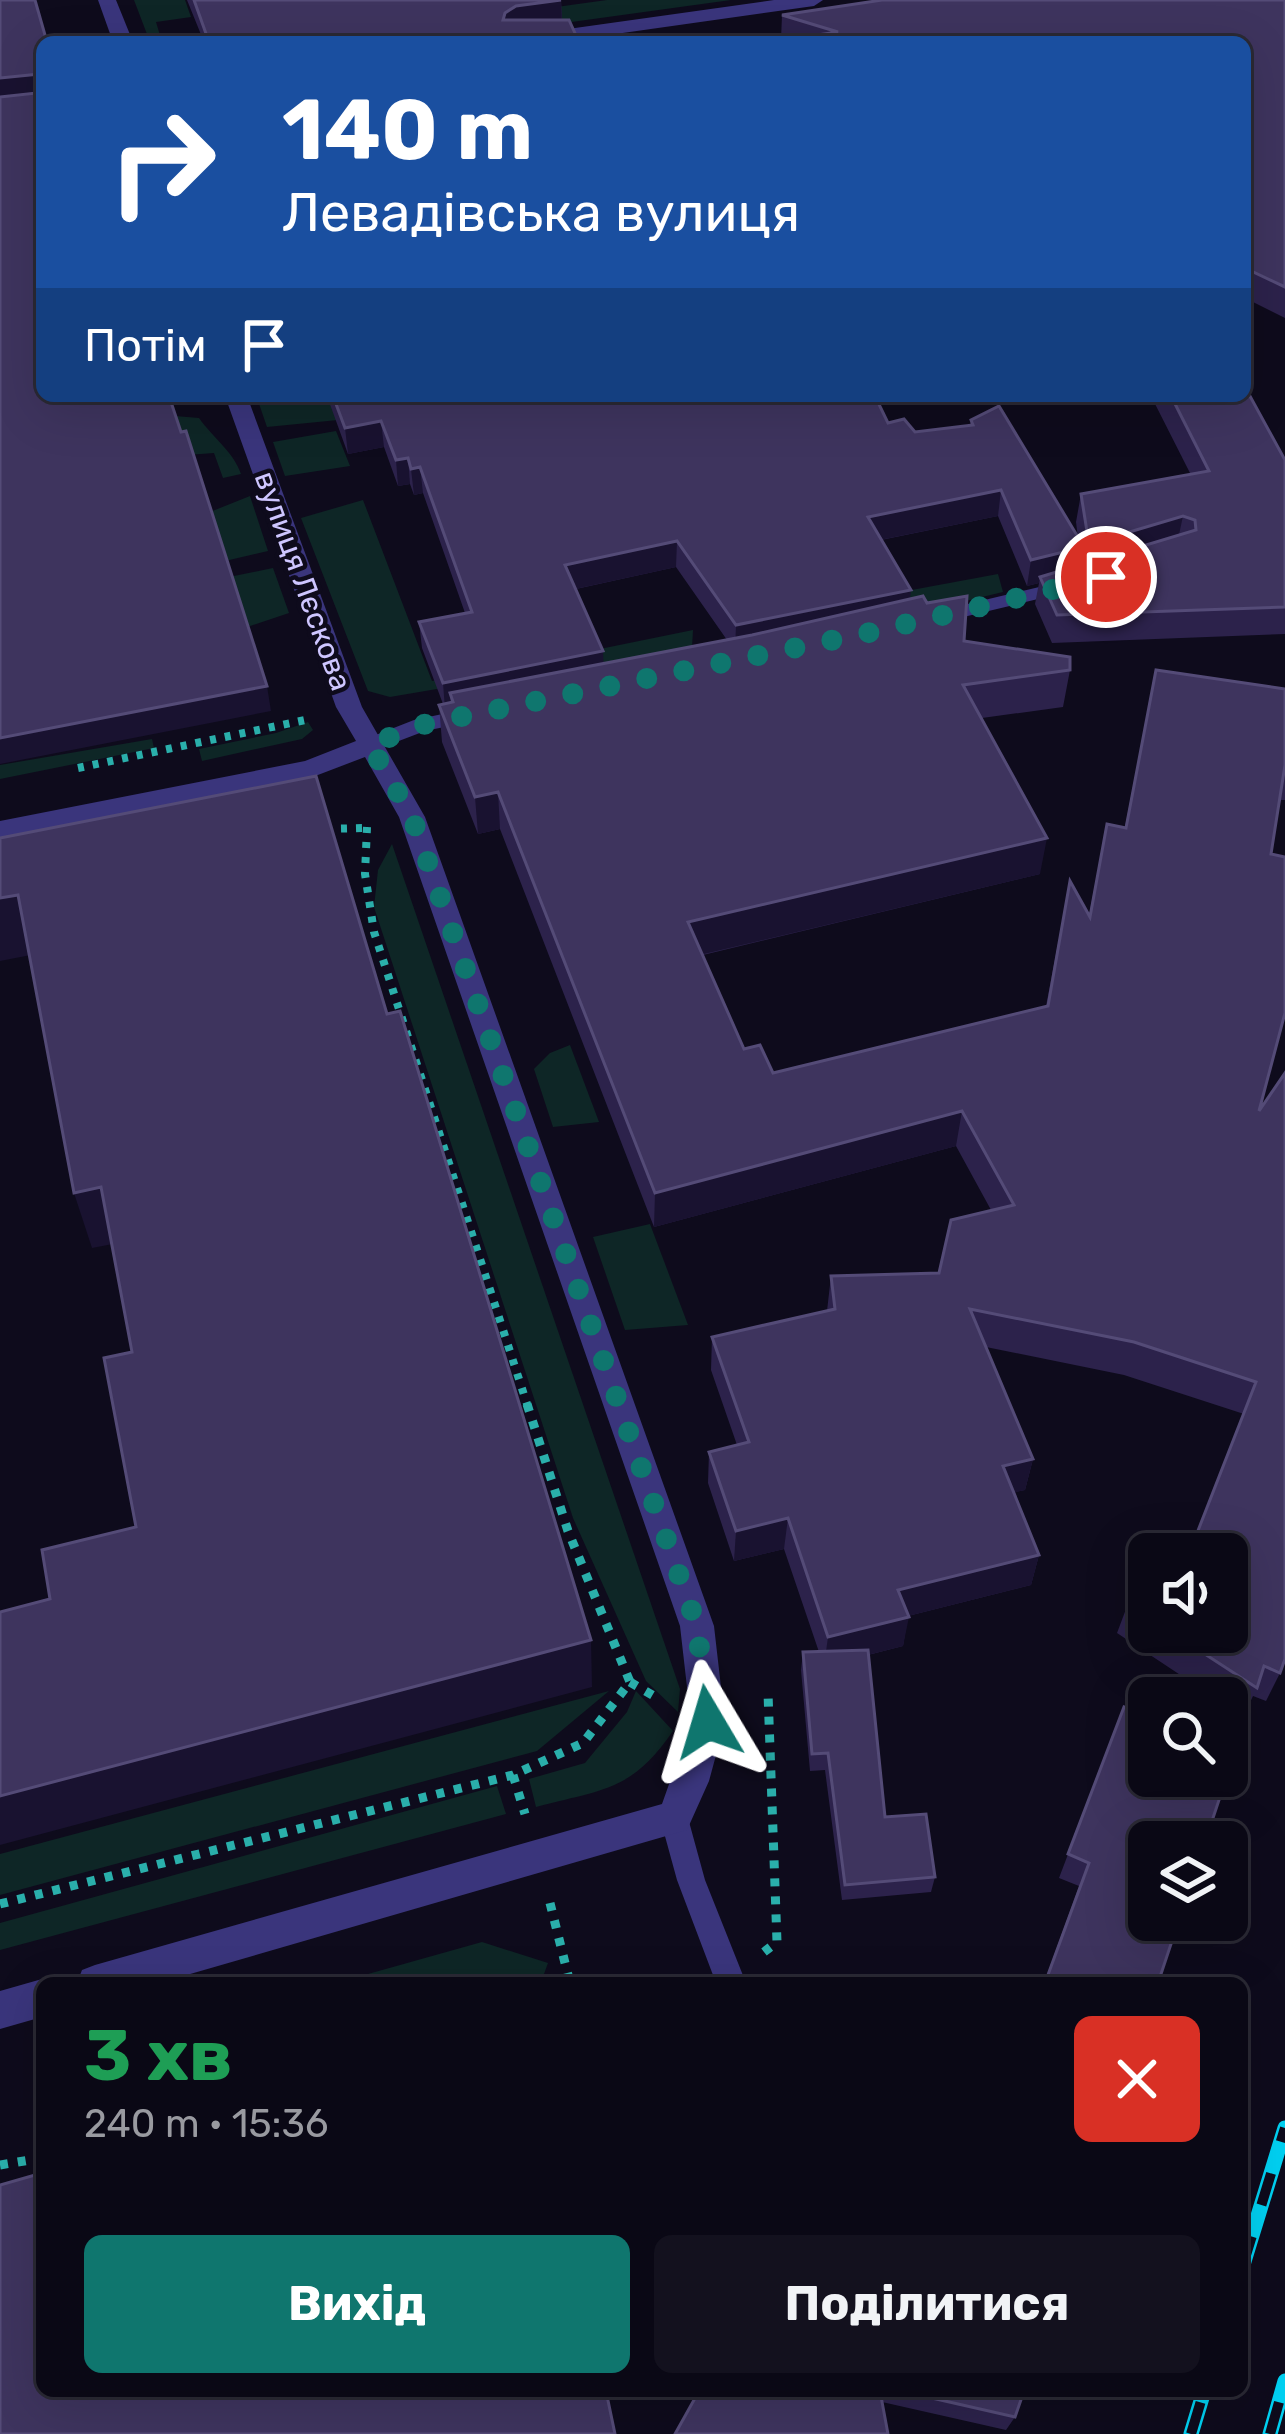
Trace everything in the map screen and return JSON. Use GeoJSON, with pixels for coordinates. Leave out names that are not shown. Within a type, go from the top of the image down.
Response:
{"type":"FeatureCollection","features":[{"type":"Feature","properties":{"kind":"street"},"geometry":{"type":"LineString","coordinates":[[106,0],[121,36]]}},
{"type":"Feature","properties":{"kind":"street"},"geometry":{"type":"LineString","coordinates":[[560,36],[814,0]]}},
{"type":"Feature","properties":{"kind":"street","name":"вулиця Лєскова"},"geometry":{"type":"LineString","coordinates":[[238,402],[349,707],[412,817],[697,1626],[708,1722],[691,1781],[674,1818]]}},
{"type":"Feature","properties":{"kind":"street"},"geometry":{"type":"LineString","coordinates":[[0,830],[310,769],[370,745]]}},
{"type":"Feature","properties":{"kind":"street"},"geometry":{"type":"LineString","coordinates":[[116,1977],[674,1818]]}},
{"type":"Feature","properties":{"kind":"street"},"geometry":{"type":"LineString","coordinates":[[0,2010],[36,2000]]}},
{"type":"Feature","properties":{"kind":"lane"},"geometry":{"type":"LineString","coordinates":[[914,622],[1100,579]]}},
{"type":"Feature","properties":{"kind":"lane"},"geometry":{"type":"LineString","coordinates":[[370,745],[421,725],[486,712]]}},
{"type":"Feature","properties":{"kind":"lane"},"geometry":{"type":"LineString","coordinates":[[674,1818],[691,1880],[729,1977]]}},
{"type":"Feature","properties":{"kind":"path"},"geometry":{"type":"LineString","coordinates":[[304,832],[365,828],[412,817]]}},
{"type":"Feature","properties":{"kind":"path"},"geometry":{"type":"LineString","coordinates":[[0,1904],[513,1775],[583,1743],[630,1682],[568,1531],[374,932],[365,874],[365,828]]}},
{"type":"Feature","properties":{"kind":"path"},"geometry":{"type":"LineString","coordinates":[[734,1977],[777,1942],[768,1694]]}},
{"type":"Feature","properties":{"kind":"path"},"geometry":{"type":"LineString","coordinates":[[0,2165],[36,2159]]}},
{"type":"Feature","properties":{"kind":"green space"},"geometry":{"type":"Polygon","coordinates":[[[134,0],[185,0],[191,17],[156,22],[160,36],[148,36],[134,0]]]}},
{"type":"Feature","properties":{"kind":"green space"},"geometry":{"type":"Polygon","coordinates":[[[607,0],[731,0],[528,28],[520,12],[607,0]]]}},
{"type":"Feature","properties":{"kind":"green space"},"geometry":{"type":"Polygon","coordinates":[[[258,402],[332,402],[338,420],[267,427],[258,402]]]}},
{"type":"Feature","properties":{"kind":"green space"},"geometry":{"type":"Polygon","coordinates":[[[175,416],[199,418],[241,474],[223,478],[214,453],[187,455],[175,416]]]}},
{"type":"Feature","properties":{"kind":"green space"},"geometry":{"type":"Polygon","coordinates":[[[336,431],[350,466],[285,476],[273,442],[336,431]]]}},
{"type":"Feature","properties":{"kind":"green space"},"geometry":{"type":"Polygon","coordinates":[[[250,496],[268,551],[225,561],[205,514],[250,496]]]}},
{"type":"Feature","properties":{"kind":"green space"},"geometry":{"type":"Polygon","coordinates":[[[363,500],[432,681],[513,665],[513,676],[390,697],[368,691],[301,518],[363,500]]]}},
{"type":"Feature","properties":{"kind":"green space"},"geometry":{"type":"Polygon","coordinates":[[[273,568],[289,613],[247,627],[229,577],[273,568]]]}},
{"type":"Feature","properties":{"kind":"green space"},"geometry":{"type":"Polygon","coordinates":[[[998,574],[1003,592],[907,615],[863,599],[998,574]]]}},
{"type":"Feature","properties":{"kind":"green space"},"geometry":{"type":"Polygon","coordinates":[[[693,630],[692,648],[559,685],[541,661],[693,630]]]}},
{"type":"Feature","properties":{"kind":"green space"},"geometry":{"type":"Polygon","coordinates":[[[308,722],[313,730],[302,739],[202,761],[199,749],[308,722]]]}},
{"type":"Feature","properties":{"kind":"green space"},"geometry":{"type":"Polygon","coordinates":[[[152,739],[154,748],[0,779],[0,765],[152,739]]]}},
{"type":"Feature","properties":{"kind":"green space"},"geometry":{"type":"Polygon","coordinates":[[[392,844],[680,1689],[678,1712],[646,1681],[573,1518],[374,907],[378,870],[392,844]]]}},
{"type":"Feature","properties":{"kind":"green space"},"geometry":{"type":"Polygon","coordinates":[[[570,1045],[599,1122],[553,1127],[534,1069],[550,1053],[570,1045]]]}},
{"type":"Feature","properties":{"kind":"green space"},"geometry":{"type":"Polygon","coordinates":[[[650,1224],[688,1325],[625,1330],[593,1237],[650,1224]]]}},
{"type":"Feature","properties":{"kind":"green space"},"geometry":{"type":"Polygon","coordinates":[[[609,1691],[537,1751],[0,1895],[0,1854],[609,1691]]]}},
{"type":"Feature","properties":{"kind":"green space"},"geometry":{"type":"Polygon","coordinates":[[[636,1691],[673,1731],[658,1751],[614,1785],[536,1807],[529,1779],[585,1763],[627,1712],[636,1691]]]}},
{"type":"Feature","properties":{"kind":"green space"},"geometry":{"type":"Polygon","coordinates":[[[497,1786],[506,1814],[0,1950],[0,1923],[497,1786]]]}},
{"type":"Feature","properties":{"kind":"green space"},"geometry":{"type":"Polygon","coordinates":[[[482,1942],[548,1963],[543,1977],[357,1977],[482,1942]]]}},
{"type":"Feature","properties":{"kind":"building"},"geometry":{"type":"Polygon","coordinates":[[[0,0],[35,0],[45,36],[36,36],[36,74],[0,78],[0,0]]]}},
{"type":"Feature","properties":{"kind":"building"},"geometry":{"type":"Polygon","coordinates":[[[194,0],[561,0],[516,6],[503,20],[569,20],[576,36],[207,36],[194,0]]]}},
{"type":"Feature","properties":{"kind":"building"},"geometry":{"type":"Polygon","coordinates":[[[882,0],[1285,0],[1285,287],[1251,271],[1251,36],[810,36],[838,32],[782,15],[882,0]]]}},
{"type":"Feature","properties":{"kind":"building"},"geometry":{"type":"Polygon","coordinates":[[[36,93],[36,402],[171,402],[181,432],[186,431],[267,686],[0,738],[0,97],[36,93]]]}},
{"type":"Feature","properties":{"kind":"building"},"geometry":{"type":"Polygon","coordinates":[[[1251,398],[1285,460],[1285,607],[1057,615],[1040,577],[1196,530],[1195,520],[1183,516],[1089,544],[1081,494],[1209,471],[1174,402],[1251,402],[1251,398]]]}},
{"type":"Feature","properties":{"kind":"building"},"geometry":{"type":"Polygon","coordinates":[[[335,402],[878,402],[888,423],[904,419],[915,432],[973,425],[971,420],[999,406],[1084,547],[1031,560],[1001,490],[868,517],[911,590],[736,625],[677,541],[565,565],[603,651],[443,683],[419,622],[472,612],[420,467],[411,469],[408,458],[396,460],[381,421],[345,428],[335,402]]]}},
{"type":"Feature","properties":{"kind":"building"},"geometry":{"type":"Polygon","coordinates":[[[923,596],[927,603],[967,596],[964,641],[1070,657],[1070,670],[963,685],[1047,838],[688,922],[744,1049],[760,1045],[773,1073],[1048,1006],[1070,881],[1090,917],[1107,824],[1126,828],[1156,670],[1285,689],[1285,765],[1271,854],[1285,857],[1285,1013],[1259,1111],[1285,1073],[1285,1659],[1280,1673],[1264,1666],[1257,1688],[1248,1677],[1240,1677],[1203,1653],[1248,1653],[1248,1533],[1197,1533],[1256,1382],[1134,1342],[970,1309],[1033,1459],[1003,1466],[1039,1555],[898,1590],[909,1617],[828,1637],[788,1518],[736,1531],[709,1452],[749,1442],[712,1337],[835,1309],[831,1276],[939,1273],[951,1220],[1014,1205],[962,1111],[655,1193],[498,792],[475,797],[439,705],[453,702],[450,693],[752,635],[923,596]]]}},
{"type":"Feature","properties":{"kind":"building"},"geometry":{"type":"Polygon","coordinates":[[[316,776],[387,1014],[400,1011],[591,1640],[0,1796],[0,1612],[50,1599],[42,1550],[136,1527],[104,1358],[132,1352],[101,1187],[74,1193],[18,895],[0,898],[0,838],[316,776]]]}},
{"type":"Feature","properties":{"kind":"building"},"geometry":{"type":"Polygon","coordinates":[[[868,1650],[885,1817],[926,1814],[935,1877],[845,1885],[828,1753],[812,1754],[803,1652],[868,1650]]]}},
{"type":"Feature","properties":{"kind":"building"},"geometry":{"type":"Polygon","coordinates":[[[1124,1707],[1128,1709],[1128,1797],[1220,1797],[1212,1821],[1128,1821],[1128,1941],[1172,1941],[1160,1977],[1047,1977],[1089,1863],[1068,1854],[1124,1707]]]}},
{"type":"Feature","properties":{"kind":"building"},"geometry":{"type":"Polygon","coordinates":[[[36,2175],[36,2397],[607,2397],[615,2434],[0,2434],[0,2185],[36,2175]]]}},
{"type":"Feature","properties":{"kind":"building"},"geometry":{"type":"Polygon","coordinates":[[[696,2397],[881,2397],[888,2434],[675,2434],[696,2397]]]}},
{"type":"Feature","properties":{"kind":"building"},"geometry":{"type":"Polygon","coordinates":[[[927,2397],[1022,2397],[1015,2417],[927,2397]]]}},
{"type":"Feature","properties":{"kind":"railway"},"geometry":{"type":"LineString","coordinates":[[1248,2248],[1285,2128]]}},
{"type":"Feature","properties":{"kind":"railway"},"geometry":{"type":"LineString","coordinates":[[1270,2434],[1285,2381]]}},
{"type":"Feature","properties":{"kind":"railway"},"geometry":{"type":"LineString","coordinates":[[1191,2434],[1202,2397]]}},
{"type":"Feature","properties":{"kind":"route"},"geometry":{"type":"LineString","coordinates":[[708,1722],[697,1626],[412,817],[370,745],[421,725],[872,632],[1106,577]]}}]}
